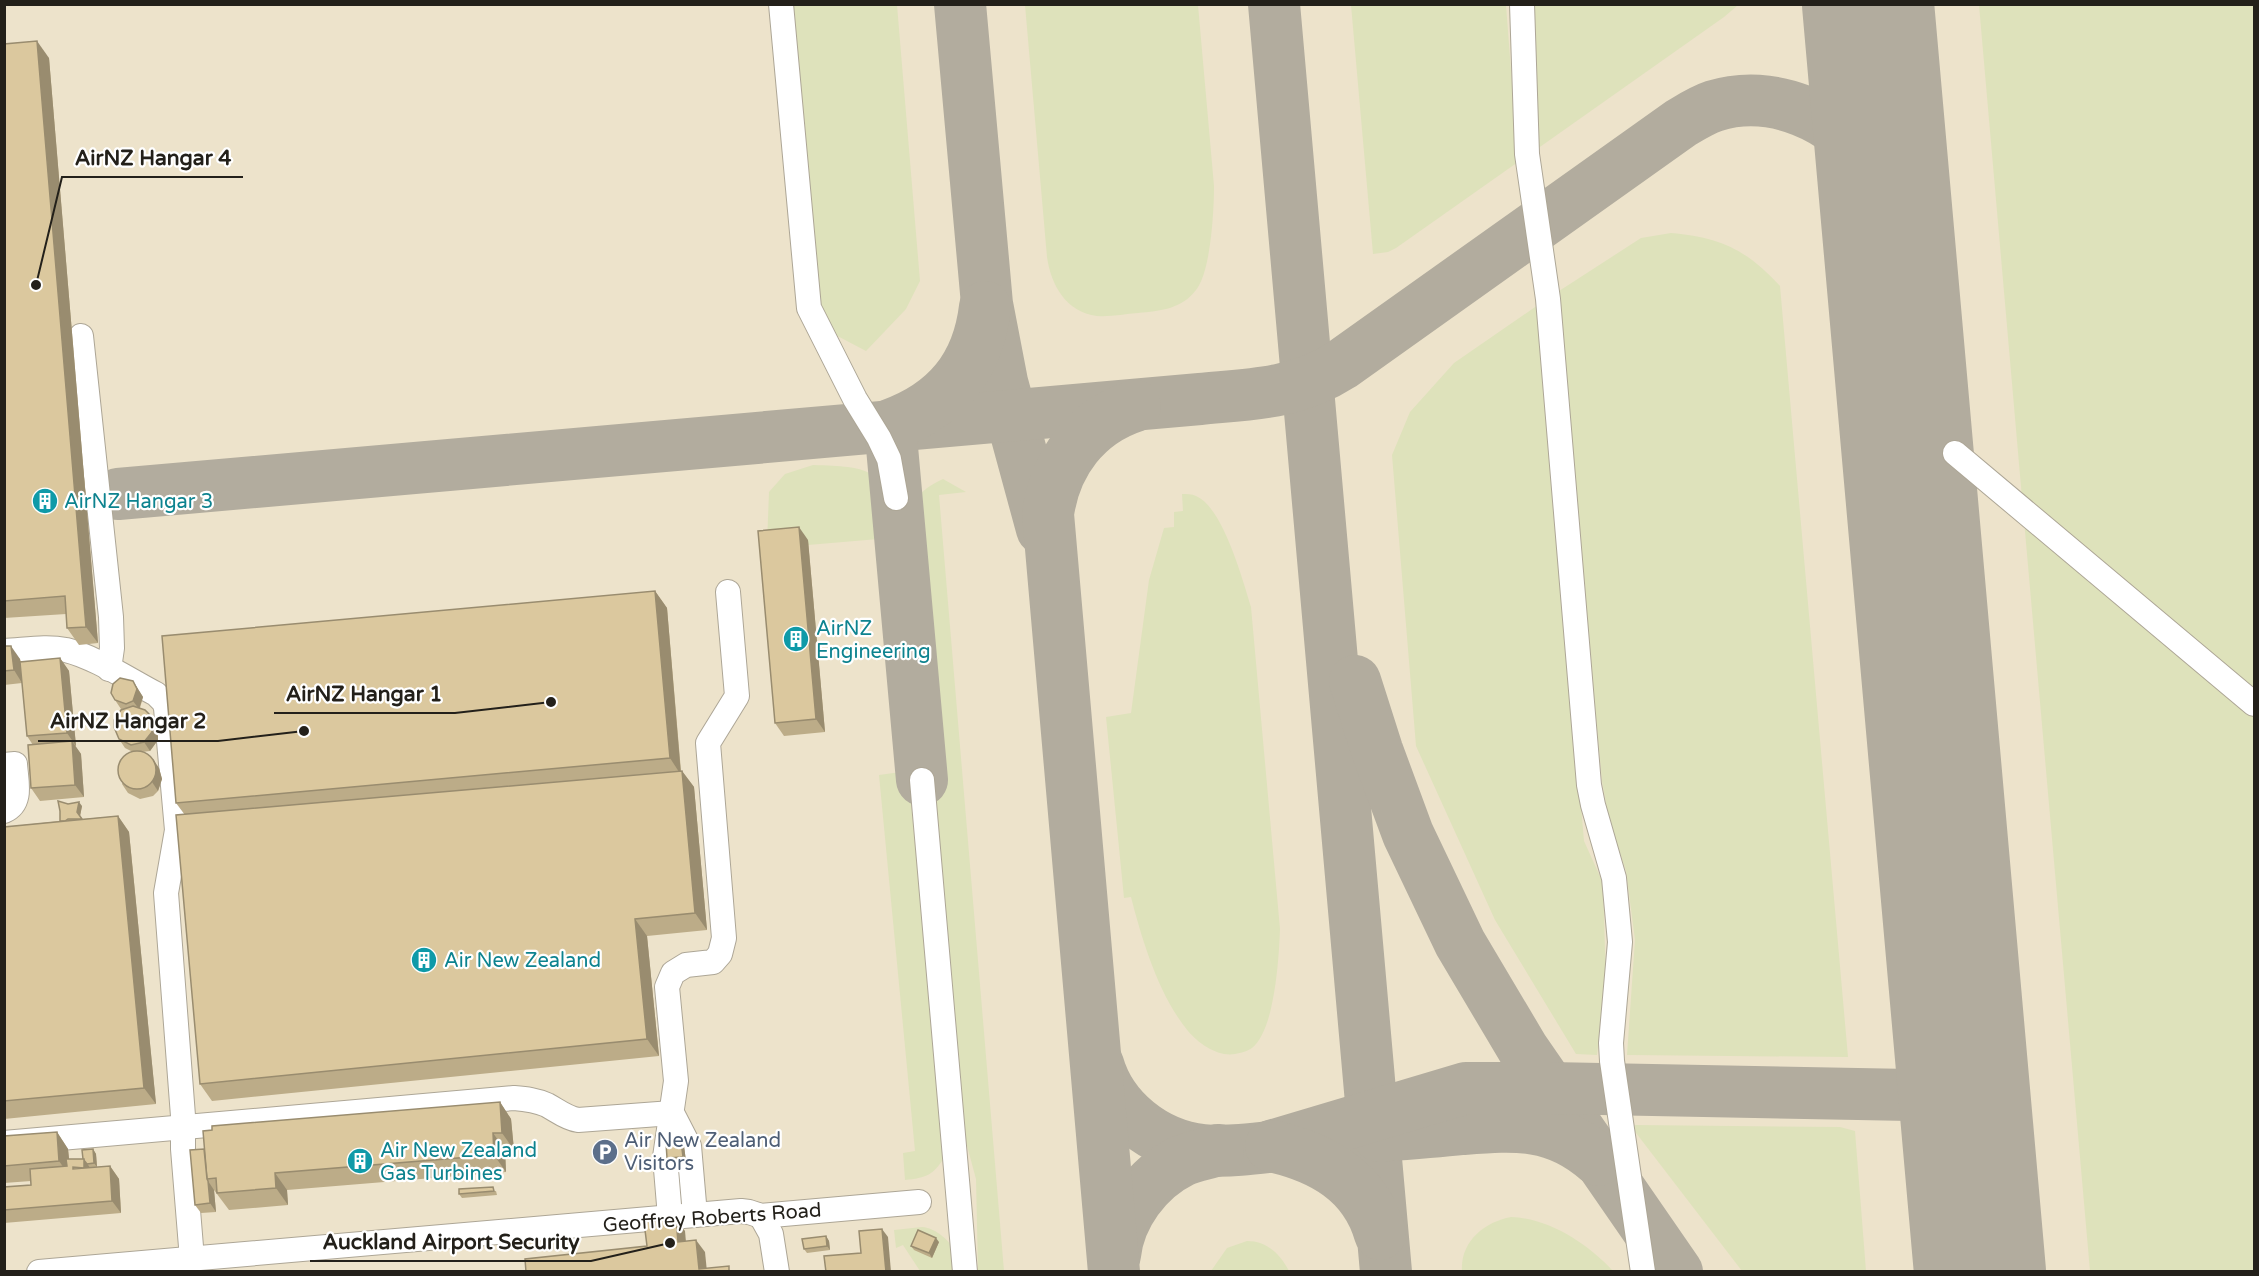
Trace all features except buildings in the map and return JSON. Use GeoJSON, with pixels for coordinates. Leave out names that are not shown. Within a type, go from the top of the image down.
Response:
{"type":"FeatureCollection","features":[{"type":"Feature","properties":{"kind":"street"},"geometry":{"type":"LineString","coordinates":[[782,4],[809,308],[855,399],[879,438],[888,459],[897,498]]}},
{"type":"Feature","properties":{"kind":"street"},"geometry":{"type":"LineString","coordinates":[[1522,4],[1526,137],[1548,298],[1589,785],[1614,878],[1620,942],[1611,1043],[1612,1062],[1643,1272]]}},
{"type":"Feature","properties":{"kind":"street"},"geometry":{"type":"LineString","coordinates":[[81,336],[111,617],[112,648],[109,669]]}},
{"type":"Feature","properties":{"kind":"street"},"geometry":{"type":"LineString","coordinates":[[1955,453],[2254,704]]}},
{"type":"Feature","properties":{"kind":"street"},"geometry":{"type":"LineString","coordinates":[[670,1217],[665,1157],[676,1082],[667,987],[673,973],[686,965],[713,962],[720,954],[724,938],[708,743],[737,696],[728,592]]}},
{"type":"Feature","properties":{"kind":"street"},"geometry":{"type":"LineString","coordinates":[[4,651],[46,648],[67,650],[109,669],[160,697],[166,708],[177,830],[166,893],[192,1259]]}},
{"type":"Feature","properties":{"kind":"street"},"geometry":{"type":"LineString","coordinates":[[4,765],[15,764],[17,795],[13,806],[4,811]]}},
{"type":"Feature","properties":{"kind":"street"},"geometry":{"type":"LineString","coordinates":[[922,780],[965,1272]]}},
{"type":"Feature","properties":{"kind":"street"},"geometry":{"type":"LineString","coordinates":[[4,1143],[514,1098],[529,1099],[564,1116],[578,1120],[672,1113]]}},
{"type":"Feature","properties":{"kind":"street"},"geometry":{"type":"LineString","coordinates":[[672,1113],[689,1146],[695,1215]]}},
{"type":"Feature","properties":{"kind":"street","name":"Geoffrey Roberts Road"},"geometry":{"type":"LineString","coordinates":[[39,1272],[741,1211],[760,1216],[919,1202]]}},
{"type":"Feature","properties":{"kind":"street"},"geometry":{"type":"LineString","coordinates":[[760,1216],[771,1234],[777,1272]]}},
{"type":"Feature","properties":{"kind":"shaded area"},"geometry":{"type":"Polygon","coordinates":[[[5,5],[2254,5],[2254,1271],[5,1272],[5,5]]]}},
{"type":"Feature","properties":{"kind":"green space"},"geometry":{"type":"Polygon","coordinates":[[[792,5],[897,5],[920,281],[906,309],[866,351],[828,331],[819,309],[792,5]]]}},
{"type":"Feature","properties":{"kind":"green space"},"geometry":{"type":"Polygon","coordinates":[[[1025,5],[1198,5],[1214,186],[1211,240],[1201,281],[1190,296],[1177,305],[1154,311],[1097,316],[1077,309],[1056,287],[1047,257],[1025,5]]]}},
{"type":"Feature","properties":{"kind":"green space"},"geometry":{"type":"Polygon","coordinates":[[[1351,5],[1506,5],[1518,162],[1396,248],[1388,252],[1373,254],[1351,5]]]}},
{"type":"Feature","properties":{"kind":"green space"},"geometry":{"type":"Polygon","coordinates":[[[1532,5],[1738,5],[1537,149],[1532,5]]]}},
{"type":"Feature","properties":{"kind":"green space"},"geometry":{"type":"Polygon","coordinates":[[[1979,5],[2254,5],[2254,692],[2022,498],[1979,5]]]}},
{"type":"Feature","properties":{"kind":"green space"},"geometry":{"type":"Polygon","coordinates":[[[1671,233],[1704,238],[1732,248],[1756,263],[1780,286],[1848,1057],[1627,1055],[1635,940],[1626,871],[1609,820],[1602,781],[1556,293],[1641,238],[1671,233]]]}},
{"type":"Feature","properties":{"kind":"green space"},"geometry":{"type":"Polygon","coordinates":[[[1538,305],[1584,841],[1603,883],[1606,983],[1597,1055],[1576,1054],[1495,920],[1416,746],[1392,455],[1410,412],[1454,363],[1538,305]]]}},
{"type":"Feature","properties":{"kind":"green space"},"geometry":{"type":"Polygon","coordinates":[[[813,465],[853,468],[866,471],[875,477],[885,499],[890,538],[808,545],[767,544],[769,492],[785,474],[813,465]]]}},
{"type":"Feature","properties":{"kind":"green space"},"geometry":{"type":"Polygon","coordinates":[[[943,479],[966,492],[939,495],[1004,1271],[978,1271],[976,1179],[966,1142],[911,548],[910,524],[913,506],[923,492],[943,479]]]}},
{"type":"Feature","properties":{"kind":"green space"},"geometry":{"type":"Polygon","coordinates":[[[1182,494],[1196,496],[1215,514],[1231,546],[1251,607],[1280,929],[1274,992],[1266,1026],[1260,1039],[1252,1048],[1235,1054],[1222,1054],[1203,1045],[1188,1031],[1178,1017],[1160,985],[1140,931],[1131,897],[1124,898],[1106,717],[1131,713],[1149,580],[1164,528],[1174,527],[1174,512],[1183,511],[1182,494]]]}},
{"type":"Feature","properties":{"kind":"green space"},"geometry":{"type":"Polygon","coordinates":[[[2024,520],[2254,714],[2254,1271],[2090,1271],[2024,520]]]}},
{"type":"Feature","properties":{"kind":"green space"},"geometry":{"type":"Polygon","coordinates":[[[908,771],[945,1156],[929,1174],[905,1180],[903,1153],[915,1151],[879,775],[908,771]]]}},
{"type":"Feature","properties":{"kind":"green space"},"geometry":{"type":"Polygon","coordinates":[[[1635,1125],[1840,1127],[1855,1131],[1866,1271],[1742,1271],[1633,1129],[1635,1125]]]}},
{"type":"Feature","properties":{"kind":"green space"},"geometry":{"type":"Polygon","coordinates":[[[1511,1217],[1539,1222],[1567,1234],[1592,1251],[1613,1271],[1462,1271],[1465,1251],[1476,1235],[1492,1223],[1511,1217]]]}},
{"type":"Feature","properties":{"kind":"green space"},"geometry":{"type":"Polygon","coordinates":[[[922,1227],[938,1233],[948,1241],[956,1256],[956,1271],[920,1271],[903,1245],[896,1248],[894,1230],[922,1227]]]}},
{"type":"Feature","properties":{"kind":"green space"},"geometry":{"type":"Polygon","coordinates":[[[1247,1241],[1267,1246],[1281,1259],[1289,1271],[1211,1271],[1227,1248],[1247,1241]]]}},
{"type":"Feature","properties":{"kind":"taxiway"},"geometry":{"type":"LineString","coordinates":[[960,4],[987,304],[1002,382],[1042,529]]}},
{"type":"Feature","properties":{"kind":"taxiway"},"geometry":{"type":"LineString","coordinates":[[1274,4],[1386,1272]]}},
{"type":"Feature","properties":{"kind":"taxiway"},"geometry":{"type":"LineString","coordinates":[[118,494],[1237,396],[1290,387],[1324,375],[1341,365],[1681,123],[1714,106],[1736,101],[1780,104],[1802,110],[1822,120],[1857,148],[1871,166],[1885,200]]}},
{"type":"Feature","properties":{"kind":"taxiway"},"geometry":{"type":"LineString","coordinates":[[922,780],[890,425],[927,407],[956,381],[975,348],[985,307]]}},
{"type":"Feature","properties":{"kind":"taxiway"},"geometry":{"type":"LineString","coordinates":[[1114,1272],[1048,514],[1058,478],[1076,447],[1102,422],[1135,406]]}},
{"type":"Feature","properties":{"kind":"taxiway"},"geometry":{"type":"LineString","coordinates":[[1355,681],[1408,834],[1460,943],[1523,1049],[1677,1272]]}},
{"type":"Feature","properties":{"kind":"taxiway"},"geometry":{"type":"LineString","coordinates":[[1098,1064],[1104,1081],[1124,1110],[1152,1133],[1168,1141],[1185,1147],[1215,1151],[1304,1143]]}},
{"type":"Feature","properties":{"kind":"taxiway"},"geometry":{"type":"LineString","coordinates":[[1271,1146],[1466,1088],[1964,1096]]}},
{"type":"Feature","properties":{"kind":"taxiway"},"geometry":{"type":"LineString","coordinates":[[1379,1136],[1518,1127],[1550,1132],[1582,1148],[1598,1160]]}},
{"type":"Feature","properties":{"kind":"taxiway"},"geometry":{"type":"LineString","coordinates":[[1271,1146],[1307,1157],[1339,1174],[1364,1199],[1380,1234]]}},
{"type":"Feature","properties":{"kind":"taxiway"},"geometry":{"type":"LineString","coordinates":[[1115,1255],[1122,1226],[1146,1188],[1157,1177],[1182,1161],[1218,1150]]}},
{"type":"Feature","properties":{"kind":"taxiway"},"geometry":{"type":"LineString","coordinates":[[1970,1272],[1975,1223]]}},
{"type":"Feature","properties":{"kind":"runway"},"geometry":{"type":"LineString","coordinates":[[1868,4],[1980,1272]]}},
{"type":"Feature","properties":{"kind":"place","name":"AirNZ Hangar 4"},"geometry":{"type":"Point","coordinates":[36,285]}},
{"type":"Feature","properties":{"kind":"place","name":"AirNZ Hangar 3"},"geometry":{"type":"Point","coordinates":[45,501]}},
{"type":"Feature","properties":{"kind":"place","name":"AirNZ Engineering"},"geometry":{"type":"Point","coordinates":[796,639]}},
{"type":"Feature","properties":{"kind":"place","name":"AirNZ Hangar 1"},"geometry":{"type":"Point","coordinates":[551,702]}},
{"type":"Feature","properties":{"kind":"place","name":"AirNZ Hangar 2"},"geometry":{"type":"Point","coordinates":[304,731]}},
{"type":"Feature","properties":{"kind":"place","name":"Air New Zealand"},"geometry":{"type":"Point","coordinates":[424,960]}},
{"type":"Feature","properties":{"kind":"place","name":"Air New Zealand Visitors"},"geometry":{"type":"Point","coordinates":[605,1152]}},
{"type":"Feature","properties":{"kind":"place","name":"Air New Zealand Gas Turbines"},"geometry":{"type":"Point","coordinates":[360,1161]}},
{"type":"Feature","properties":{"kind":"place","name":"Auckland Airport Security"},"geometry":{"type":"Point","coordinates":[670,1243]}}]}
